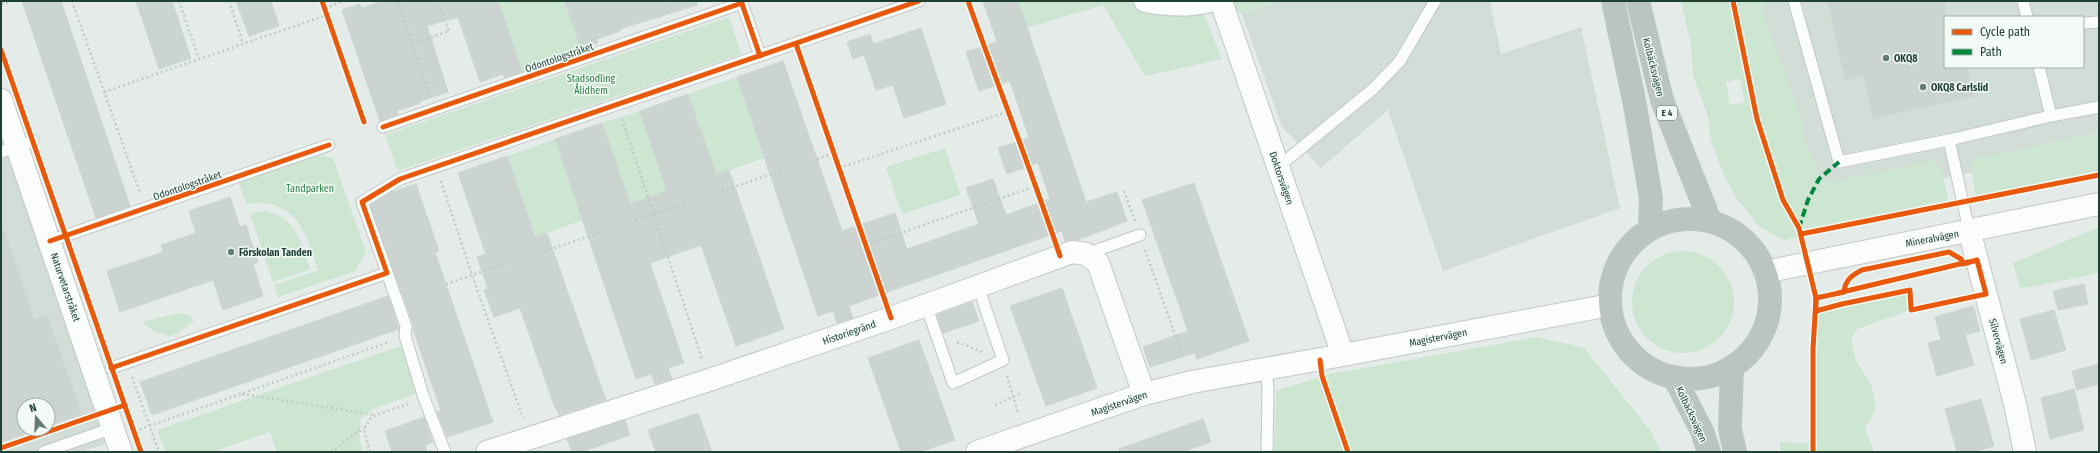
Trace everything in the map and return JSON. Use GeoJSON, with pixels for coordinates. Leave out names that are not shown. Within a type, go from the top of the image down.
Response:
{"type":"FeatureCollection","features":[{"type":"Feature","properties":{"kind":"highway"},"geometry":{"type":"LineString","coordinates":[[1613,1],[1634,100],[1651,198],[1650,228]]}},
{"type":"Feature","properties":{"kind":"highway","name":"Kolbäcksvägen"},"geometry":{"type":"LineString","coordinates":[[1638,1],[1662,100],[1710,221]]}},
{"type":"Feature","properties":{"kind":"highway"},"geometry":{"type":"LineString","coordinates":[[1690,218],[1710,221],[1728,228],[1747,241],[1762,261],[1771,293],[1768,320],[1759,340],[1749,354],[1732,367],[1708,377],[1694,379],[1674,377],[1655,371],[1638,360],[1623,343],[1614,323],[1610,305],[1613,277],[1622,257],[1637,238],[1650,228],[1678,219],[1690,218]]}},
{"type":"Feature","properties":{"kind":"highway"},"geometry":{"type":"LineString","coordinates":[[1732,367],[1730,429],[1735,452]]}},
{"type":"Feature","properties":{"kind":"highway","name":"Kolbäcksvägen"},"geometry":{"type":"LineString","coordinates":[[1674,377],[1702,431],[1709,452]]}},
{"type":"Feature","properties":{"kind":"street"},"geometry":{"type":"LineString","coordinates":[[1145,1],[1172,4],[1199,4],[1209,1]]}},
{"type":"Feature","properties":{"kind":"street","name":"Doktorsvägen"},"geometry":{"type":"LineString","coordinates":[[1221,1],[1343,355]]}},
{"type":"Feature","properties":{"kind":"street","name":"Naturvetarstråket"},"geometry":{"type":"LineString","coordinates":[[1,100],[50,241],[126,428],[129,445]]}},
{"type":"Feature","properties":{"kind":"street","name":"Mineralvägen"},"geometry":{"type":"LineString","coordinates":[[1765,272],[2099,204]]}},
{"type":"Feature","properties":{"kind":"street","name":"Silvervägen"},"geometry":{"type":"LineString","coordinates":[[1969,230],[2015,404],[2026,452]]}},
{"type":"Feature","properties":{"kind":"street","name":"Historiegränd"},"geometry":{"type":"LineString","coordinates":[[487,452],[709,380],[926,305],[1072,252],[1086,254]]}},
{"type":"Feature","properties":{"kind":"street"},"geometry":{"type":"LineString","coordinates":[[1086,254],[1098,263],[1144,394]]}},
{"type":"Feature","properties":{"kind":"street","name":"Magistervägen"},"geometry":{"type":"LineString","coordinates":[[977,452],[1144,394],[1192,382],[1610,305]]}},
{"type":"Feature","properties":{"kind":"lane"},"geometry":{"type":"LineString","coordinates":[[445,452],[424,398],[405,336],[406,326],[362,202],[400,179],[919,1]]}},
{"type":"Feature","properties":{"kind":"lane"},"geometry":{"type":"LineString","coordinates":[[1278,167],[1373,89],[1400,61],[1436,1]]}},
{"type":"Feature","properties":{"kind":"lane"},"geometry":{"type":"LineString","coordinates":[[1794,1],[1839,162],[1949,140],[2051,116],[2099,107]]}},
{"type":"Feature","properties":{"kind":"lane"},"geometry":{"type":"LineString","coordinates":[[2023,1],[2027,16]]}},
{"type":"Feature","properties":{"kind":"lane","name":"Odontologstråket"},"geometry":{"type":"LineString","coordinates":[[383,127],[742,4],[760,56]]}},
{"type":"Feature","properties":{"kind":"lane"},"geometry":{"type":"LineString","coordinates":[[2084,23],[2099,22]]}},
{"type":"Feature","properties":{"kind":"lane"},"geometry":{"type":"LineString","coordinates":[[2039,68],[2051,116]]}},
{"type":"Feature","properties":{"kind":"lane"},"geometry":{"type":"LineString","coordinates":[[1949,140],[1969,230]]}},
{"type":"Feature","properties":{"kind":"lane","name":"Odontologstråket"},"geometry":{"type":"LineString","coordinates":[[50,241],[329,145]]}},
{"type":"Feature","properties":{"kind":"lane"},"geometry":{"type":"LineString","coordinates":[[1086,254],[1140,236]]}},
{"type":"Feature","properties":{"kind":"lane"},"geometry":{"type":"LineString","coordinates":[[111,368],[387,274]]}},
{"type":"Feature","properties":{"kind":"lane"},"geometry":{"type":"LineString","coordinates":[[926,305],[953,383],[1002,360],[978,286]]}},
{"type":"Feature","properties":{"kind":"lane"},"geometry":{"type":"LineString","coordinates":[[1266,369],[1268,388],[1267,452]]}},
{"type":"Feature","properties":{"kind":"lane"},"geometry":{"type":"LineString","coordinates":[[44,452],[126,428]]}},
{"type":"Feature","properties":{"kind":"path"},"geometry":{"type":"LineString","coordinates":[[1,4],[11,1]]}},
{"type":"Feature","properties":{"kind":"path"},"geometry":{"type":"LineString","coordinates":[[72,1],[145,208]]}},
{"type":"Feature","properties":{"kind":"path"},"geometry":{"type":"LineString","coordinates":[[179,1],[199,59]]}},
{"type":"Feature","properties":{"kind":"path"},"geometry":{"type":"LineString","coordinates":[[229,1],[243,44]]}},
{"type":"Feature","properties":{"kind":"path"},"geometry":{"type":"LineString","coordinates":[[322,1],[330,22]]}},
{"type":"Feature","properties":{"kind":"path"},"geometry":{"type":"LineString","coordinates":[[325,8],[344,1]]}},
{"type":"Feature","properties":{"kind":"path"},"geometry":{"type":"LineString","coordinates":[[398,1],[435,109]]}},
{"type":"Feature","properties":{"kind":"path"},"geometry":{"type":"LineString","coordinates":[[412,44],[449,31],[438,1]]}},
{"type":"Feature","properties":{"kind":"path"},"geometry":{"type":"LineString","coordinates":[[104,92],[327,15]]}},
{"type":"Feature","properties":{"kind":"path"},"geometry":{"type":"LineString","coordinates":[[617,105],[709,380]]}},
{"type":"Feature","properties":{"kind":"path"},"geometry":{"type":"LineString","coordinates":[[1004,105],[1010,119]]}},
{"type":"Feature","properties":{"kind":"path"},"geometry":{"type":"LineString","coordinates":[[817,159],[837,160],[1007,112]]}},
{"type":"Feature","properties":{"kind":"path"},"geometry":{"type":"LineString","coordinates":[[832,146],[842,175]]}},
{"type":"Feature","properties":{"kind":"path"},"geometry":{"type":"LineString","coordinates":[[436,167],[472,275],[531,438]]}},
{"type":"Feature","properties":{"kind":"path"},"geometry":{"type":"LineString","coordinates":[[722,191],[783,170]]}},
{"type":"Feature","properties":{"kind":"path"},"geometry":{"type":"LineString","coordinates":[[1033,179],[1038,193]]}},
{"type":"Feature","properties":{"kind":"path"},"geometry":{"type":"LineString","coordinates":[[866,245],[1036,186]]}},
{"type":"Feature","properties":{"kind":"path"},"geometry":{"type":"LineString","coordinates":[[1124,191],[1183,356]]}},
{"type":"Feature","properties":{"kind":"path"},"geometry":{"type":"LineString","coordinates":[[635,220],[687,203]]}},
{"type":"Feature","properties":{"kind":"path"},"geometry":{"type":"LineString","coordinates":[[540,252],[601,232]]}},
{"type":"Feature","properties":{"kind":"path"},"geometry":{"type":"LineString","coordinates":[[864,238],[869,253]]}},
{"type":"Feature","properties":{"kind":"path"},"geometry":{"type":"LineString","coordinates":[[446,284],[505,264]]}},
{"type":"Feature","properties":{"kind":"path"},"geometry":{"type":"LineString","coordinates":[[129,445],[126,428],[149,426],[405,336]]}},
{"type":"Feature","properties":{"kind":"path"},"geometry":{"type":"LineString","coordinates":[[128,363],[159,452]]}},
{"type":"Feature","properties":{"kind":"path"},"geometry":{"type":"LineString","coordinates":[[995,405],[1022,393]]}},
{"type":"Feature","properties":{"kind":"path"},"geometry":{"type":"LineString","coordinates":[[241,394],[376,415]]}},
{"type":"Feature","properties":{"kind":"path"},"geometry":{"type":"LineString","coordinates":[[331,452],[357,432],[364,429],[370,418],[424,398]]}},
{"type":"Feature","properties":{"kind":"path"},"geometry":{"type":"LineString","coordinates":[[364,429],[370,452]]}},
{"type":"Feature","properties":{"kind":"shaded area"},"geometry":{"type":"Polygon","coordinates":[[[1278,1],[1490,1],[1501,54],[1581,27],[1620,208],[1443,271],[1388,110],[1321,168],[1282,127],[1242,14],[1278,1]]]}},
{"type":"Feature","properties":{"kind":"shaded area"},"geometry":{"type":"Polygon","coordinates":[[[1762,1],[2099,1],[2099,145],[1820,205],[1759,32],[1762,1]]]}},
{"type":"Feature","properties":{"kind":"shaded area"},"geometry":{"type":"Polygon","coordinates":[[[1,96],[122,438],[82,452],[1,452],[1,96]]]}},
{"type":"Feature","properties":{"kind":"green space"},"geometry":{"type":"Polygon","coordinates":[[[498,1],[565,1],[581,49],[522,72],[498,1]]]}},
{"type":"Feature","properties":{"kind":"green space"},"geometry":{"type":"Polygon","coordinates":[[[1018,1],[1209,1],[1200,4],[1222,59],[1145,76],[1103,5],[1027,28],[1018,1]]]}},
{"type":"Feature","properties":{"kind":"green space"},"geometry":{"type":"Polygon","coordinates":[[[1224,1],[1278,1],[1242,14],[1224,1]]]}},
{"type":"Feature","properties":{"kind":"green space"},"geometry":{"type":"Polygon","coordinates":[[[1681,1],[1761,1],[1763,15],[1800,115],[1805,143],[1822,179],[1829,182],[1933,161],[1941,168],[1949,203],[1783,240],[1759,226],[1737,199],[1726,180],[1711,142],[1708,117],[1693,75],[1691,45],[1681,1]],[[1740,79],[1726,82],[1730,105],[1745,102],[1740,79]]]}},
{"type":"Feature","properties":{"kind":"green space","name":"Stadsodling Ålidhem"},"geometry":{"type":"Polygon","coordinates":[[[729,17],[741,54],[398,171],[385,135],[729,17]]]}},
{"type":"Feature","properties":{"kind":"green space"},"geometry":{"type":"Polygon","coordinates":[[[737,77],[764,158],[716,175],[688,94],[737,77]]]}},
{"type":"Feature","properties":{"kind":"green space"},"geometry":{"type":"Polygon","coordinates":[[[640,111],[667,191],[630,204],[602,123],[640,111]]]}},
{"type":"Feature","properties":{"kind":"green space"},"geometry":{"type":"Polygon","coordinates":[[[2099,133],[2099,171],[1976,198],[1970,160],[2099,133]]]}},
{"type":"Feature","properties":{"kind":"green space"},"geometry":{"type":"Polygon","coordinates":[[[555,139],[583,220],[535,237],[507,156],[555,139]]]}},
{"type":"Feature","properties":{"kind":"green space"},"geometry":{"type":"Polygon","coordinates":[[[945,148],[960,195],[902,214],[886,167],[945,148]]]}},
{"type":"Feature","properties":{"kind":"green space","name":"Tandparken"},"geometry":{"type":"Polygon","coordinates":[[[312,154],[333,158],[366,252],[355,271],[278,297],[274,285],[318,270],[303,230],[296,220],[287,211],[277,206],[263,203],[246,204],[238,180],[312,154]]]}},
{"type":"Feature","properties":{"kind":"green space"},"geometry":{"type":"Polygon","coordinates":[[[261,211],[282,217],[289,223],[300,239],[310,269],[273,282],[250,214],[261,211]]]}},
{"type":"Feature","properties":{"kind":"green space"},"geometry":{"type":"Polygon","coordinates":[[[2099,227],[2099,273],[2020,289],[2013,263],[2099,227]]]}},
{"type":"Feature","properties":{"kind":"green space"},"geometry":{"type":"Polygon","coordinates":[[[1683,251],[1693,252],[1712,259],[1726,273],[1733,292],[1733,312],[1726,331],[1712,345],[1693,352],[1683,353],[1673,352],[1654,345],[1640,331],[1633,312],[1632,302],[1633,292],[1640,273],[1654,259],[1673,252],[1683,251]]]}},
{"type":"Feature","properties":{"kind":"green space"},"geometry":{"type":"Polygon","coordinates":[[[1910,290],[1911,310],[1857,329],[1851,340],[1856,361],[1871,384],[1876,408],[1865,429],[1874,452],[1781,452],[1779,442],[1813,443],[1813,349],[1816,311],[1910,290]]]}},
{"type":"Feature","properties":{"kind":"green space"},"geometry":{"type":"Polygon","coordinates":[[[180,313],[189,315],[194,321],[178,333],[170,336],[154,331],[142,322],[180,313]]]}},
{"type":"Feature","properties":{"kind":"green space"},"geometry":{"type":"Polygon","coordinates":[[[1537,337],[1584,348],[1650,430],[1661,452],[1274,452],[1276,391],[1330,374],[1537,337]]]}},
{"type":"Feature","properties":{"kind":"green space"},"geometry":{"type":"Polygon","coordinates":[[[401,346],[416,394],[374,408],[360,419],[360,442],[363,452],[277,452],[270,432],[212,452],[166,452],[157,430],[401,346]]]}},
{"type":"Feature","properties":{"kind":"building"},"geometry":{"type":"Polygon","coordinates":[[[22,1],[61,1],[130,206],[96,218],[22,1]]]}},
{"type":"Feature","properties":{"kind":"building"},"geometry":{"type":"Polygon","coordinates":[[[136,1],[172,1],[191,58],[159,69],[136,1]]]}},
{"type":"Feature","properties":{"kind":"building"},"geometry":{"type":"Polygon","coordinates":[[[236,1],[271,1],[279,26],[249,36],[236,1]]]}},
{"type":"Feature","properties":{"kind":"building"},"geometry":{"type":"Polygon","coordinates":[[[383,1],[498,1],[522,72],[505,78],[503,74],[480,82],[458,17],[427,26],[448,92],[420,101],[420,103],[397,111],[398,114],[380,121],[342,10],[360,4],[362,8],[383,1]]]}},
{"type":"Feature","properties":{"kind":"building"},"geometry":{"type":"Polygon","coordinates":[[[565,1],[697,1],[697,5],[620,29],[620,31],[597,39],[598,43],[581,49],[565,1]]]}},
{"type":"Feature","properties":{"kind":"building"},"geometry":{"type":"Polygon","coordinates":[[[983,1],[1018,1],[1086,202],[1117,192],[1127,221],[1078,240],[1065,241],[1062,231],[865,300],[849,306],[853,318],[837,323],[833,311],[818,316],[737,77],[783,61],[842,231],[895,213],[907,249],[979,224],[966,188],[993,179],[1006,215],[1050,199],[1038,163],[1007,174],[998,148],[1029,138],[1010,81],[979,91],[966,52],[997,42],[983,1]]]}},
{"type":"Feature","properties":{"kind":"building"},"geometry":{"type":"Polygon","coordinates":[[[1828,1],[1945,1],[1944,68],[1967,68],[1974,96],[1873,118],[1864,75],[1845,80],[1828,1]]]}},
{"type":"Feature","properties":{"kind":"building"},"geometry":{"type":"Polygon","coordinates":[[[921,28],[946,104],[904,118],[893,85],[876,90],[864,55],[853,59],[847,42],[870,34],[873,44],[921,28]]]}},
{"type":"Feature","properties":{"kind":"building"},"geometry":{"type":"Polygon","coordinates":[[[688,94],[716,175],[729,170],[784,329],[736,346],[701,245],[650,263],[684,363],[668,368],[672,379],[655,384],[651,374],[636,379],[555,139],[602,123],[630,204],[667,191],[640,111],[688,94]]]}},
{"type":"Feature","properties":{"kind":"building"},"geometry":{"type":"Polygon","coordinates":[[[507,156],[535,237],[547,233],[606,400],[559,415],[556,407],[555,408],[520,308],[494,317],[484,290],[488,289],[477,257],[486,254],[458,173],[507,156]]]}},
{"type":"Feature","properties":{"kind":"building"},"geometry":{"type":"Polygon","coordinates":[[[1194,183],[1249,341],[1197,359],[1195,353],[1150,367],[1143,347],[1188,331],[1142,200],[1194,183]]]}},
{"type":"Feature","properties":{"kind":"building"},"geometry":{"type":"Polygon","coordinates":[[[416,184],[439,251],[435,252],[493,422],[447,437],[437,412],[441,411],[413,329],[413,324],[370,205],[392,192],[416,184]]]}},
{"type":"Feature","properties":{"kind":"building"},"geometry":{"type":"Polygon","coordinates":[[[230,197],[240,227],[246,225],[258,262],[253,264],[263,296],[223,310],[213,280],[120,312],[107,271],[163,252],[161,245],[196,233],[189,211],[230,197]]]}},
{"type":"Feature","properties":{"kind":"building"},"geometry":{"type":"Polygon","coordinates":[[[1,231],[4,231],[34,320],[47,315],[81,414],[56,422],[56,397],[16,397],[16,436],[1,441],[1,231]]]}},
{"type":"Feature","properties":{"kind":"building"},"geometry":{"type":"Polygon","coordinates":[[[2084,284],[2088,304],[2058,310],[2053,291],[2084,284]]]}},
{"type":"Feature","properties":{"kind":"building"},"geometry":{"type":"Polygon","coordinates":[[[1062,288],[1097,388],[1046,406],[1010,306],[1062,288]]]}},
{"type":"Feature","properties":{"kind":"building"},"geometry":{"type":"Polygon","coordinates":[[[388,296],[399,329],[152,415],[140,382],[388,296]]]}},
{"type":"Feature","properties":{"kind":"building"},"geometry":{"type":"Polygon","coordinates":[[[972,302],[979,321],[943,333],[937,315],[972,302]]]}},
{"type":"Feature","properties":{"kind":"building"},"geometry":{"type":"Polygon","coordinates":[[[1973,306],[1980,331],[1965,335],[1974,365],[1937,376],[1928,343],[1941,340],[1935,317],[1973,306]]]}},
{"type":"Feature","properties":{"kind":"building"},"geometry":{"type":"Polygon","coordinates":[[[2054,310],[2066,350],[2031,360],[2020,319],[2054,310]]]}},
{"type":"Feature","properties":{"kind":"building"},"geometry":{"type":"Polygon","coordinates":[[[919,340],[955,440],[920,452],[901,452],[868,358],[919,340]]]}},
{"type":"Feature","properties":{"kind":"building"},"geometry":{"type":"Polygon","coordinates":[[[2099,364],[2099,384],[2077,390],[2072,371],[2099,364]]]}},
{"type":"Feature","properties":{"kind":"building"},"geometry":{"type":"Polygon","coordinates":[[[2074,389],[2084,430],[2050,439],[2041,398],[2074,389]]]}},
{"type":"Feature","properties":{"kind":"building"},"geometry":{"type":"Polygon","coordinates":[[[1981,399],[1994,446],[1973,452],[1957,452],[1945,409],[1981,399]]]}},
{"type":"Feature","properties":{"kind":"building"},"geometry":{"type":"Polygon","coordinates":[[[698,413],[712,452],[656,452],[648,430],[698,413]]]}},
{"type":"Feature","properties":{"kind":"building"},"geometry":{"type":"Polygon","coordinates":[[[424,417],[433,442],[425,445],[427,452],[392,452],[385,431],[424,417]]]}},
{"type":"Feature","properties":{"kind":"building"},"geometry":{"type":"Polygon","coordinates":[[[1203,419],[1211,442],[1183,452],[1119,452],[1119,449],[1203,419]]]}},
{"type":"Feature","properties":{"kind":"building"},"geometry":{"type":"Polygon","coordinates":[[[625,420],[630,435],[582,452],[572,452],[567,439],[625,420]]]}},
{"type":"Feature","properties":{"kind":"marked path"},"geometry":{"type":"LineString","coordinates":[[1799,228],[1808,200],[1819,179],[1839,162]]}},
{"type":"Feature","properties":{"kind":"cycle path"},"geometry":{"type":"LineString","coordinates":[[322,1],[364,122]]}},
{"type":"Feature","properties":{"kind":"cycle path"},"geometry":{"type":"LineString","coordinates":[[741,1],[760,56]]}},
{"type":"Feature","properties":{"kind":"cycle path"},"geometry":{"type":"LineString","coordinates":[[111,368],[387,273],[362,202],[400,179],[919,1]]}},
{"type":"Feature","properties":{"kind":"cycle path"},"geometry":{"type":"LineString","coordinates":[[968,1],[1060,256]]}},
{"type":"Feature","properties":{"kind":"cycle path"},"geometry":{"type":"LineString","coordinates":[[1733,1],[1757,119],[1783,200],[1799,228],[1816,298],[1813,349],[1813,452]]}},
{"type":"Feature","properties":{"kind":"cycle path"},"geometry":{"type":"LineString","coordinates":[[383,127],[742,3]]}},
{"type":"Feature","properties":{"kind":"cycle path"},"geometry":{"type":"LineString","coordinates":[[796,44],[891,318]]}},
{"type":"Feature","properties":{"kind":"cycle path"},"geometry":{"type":"LineString","coordinates":[[1,50],[141,452]]}},
{"type":"Feature","properties":{"kind":"cycle path"},"geometry":{"type":"LineString","coordinates":[[50,241],[329,145]]}},
{"type":"Feature","properties":{"kind":"cycle path"},"geometry":{"type":"LineString","coordinates":[[1801,234],[2099,175]]}},
{"type":"Feature","properties":{"kind":"cycle path"},"geometry":{"type":"LineString","coordinates":[[1949,252],[1961,259],[1963,264],[1977,260],[1986,294],[1911,310],[1910,290],[1816,311],[1816,298],[1844,292],[1847,281],[1862,270],[1949,252]]}},
{"type":"Feature","properties":{"kind":"cycle path"},"geometry":{"type":"LineString","coordinates":[[1838,293],[1968,262]]}},
{"type":"Feature","properties":{"kind":"cycle path"},"geometry":{"type":"LineString","coordinates":[[1320,360],[1322,376],[1348,452]]}},
{"type":"Feature","properties":{"kind":"cycle path"},"geometry":{"type":"LineString","coordinates":[[1,448],[125,405]]}},
{"type":"Feature","properties":{"kind":"place","name":"OKQ8"},"geometry":{"type":"Point","coordinates":[1886,58]}},
{"type":"Feature","properties":{"kind":"place","name":"OKQ8 Carlslid"},"geometry":{"type":"Point","coordinates":[1923,87]}},
{"type":"Feature","properties":{"kind":"place","name":"Förskolan Tanden"},"geometry":{"type":"Point","coordinates":[231,252]}}]}
